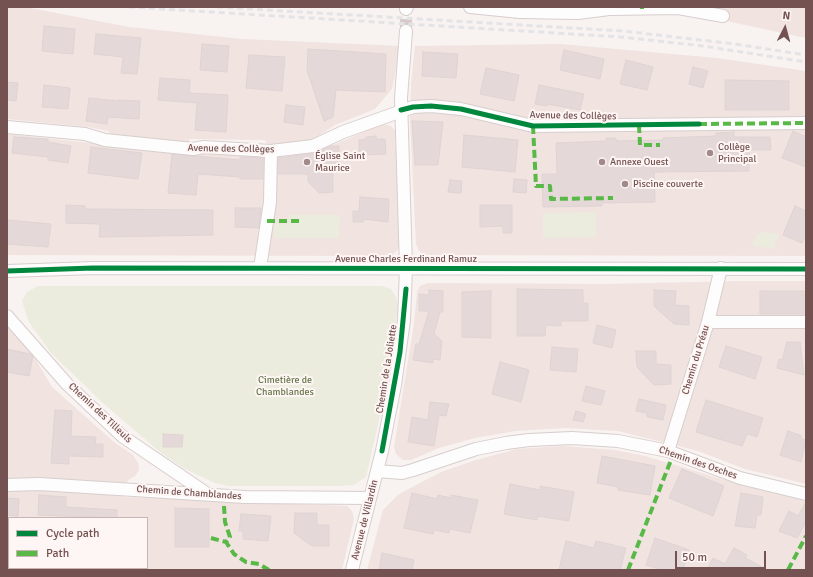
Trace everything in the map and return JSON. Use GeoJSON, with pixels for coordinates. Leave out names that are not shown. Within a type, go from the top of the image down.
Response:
{"type":"FeatureCollection","features":[{"type":"Feature","properties":{"kind":"street"},"geometry":{"type":"LineString","coordinates":[[470,7],[520,12],[578,13],[610,9],[678,8],[723,16]]}},
{"type":"Feature","properties":{"kind":"street","name":"Chemin de la Joliette"},"geometry":{"type":"LineString","coordinates":[[377,471],[400,352],[406,301],[401,110],[406,31]]}},
{"type":"Feature","properties":{"kind":"street","name":"Avenue des Collèges"},"geometry":{"type":"LineString","coordinates":[[7,127],[85,134],[105,140],[193,149],[204,147],[271,151],[313,146],[343,132],[413,106],[461,109],[533,126],[806,122]]}},
{"type":"Feature","properties":{"kind":"street"},"geometry":{"type":"LineString","coordinates":[[260,268],[270,202],[271,151]]}},
{"type":"Feature","properties":{"kind":"street","name":"Avenue Charles Ferdinand Ramuz"},"geometry":{"type":"LineString","coordinates":[[7,271],[92,268],[806,269]]}},
{"type":"Feature","properties":{"kind":"street","name":"Chemin du Préau"},"geometry":{"type":"LineString","coordinates":[[668,451],[708,322],[721,268]]}},
{"type":"Feature","properties":{"kind":"street","name":"Chemin des Tilleuls"},"geometry":{"type":"LineString","coordinates":[[7,316],[67,384],[122,436],[207,493]]}},
{"type":"Feature","properties":{"kind":"street"},"geometry":{"type":"LineString","coordinates":[[708,322],[806,322]]}},
{"type":"Feature","properties":{"kind":"street","name":"Chemin des Osches"},"geometry":{"type":"LineString","coordinates":[[377,471],[402,473],[476,449],[529,440],[572,438],[618,441],[668,451],[740,478],[806,494]]}},
{"type":"Feature","properties":{"kind":"street","name":"Avenue de Villardin"},"geometry":{"type":"LineString","coordinates":[[352,570],[377,471]]}},
{"type":"Feature","properties":{"kind":"street","name":"Chemin de Chamblandes"},"geometry":{"type":"LineString","coordinates":[[7,485],[39,484],[207,493],[245,497],[370,498]]}},
{"type":"Feature","properties":{"kind":"shaded area"},"geometry":{"type":"Polygon","coordinates":[[[7,7],[25,7],[129,27],[242,39],[400,46],[392,89],[375,109],[335,125],[312,140],[268,145],[265,140],[189,139],[189,145],[113,137],[108,131],[89,127],[7,119],[7,7]]]}},
{"type":"Feature","properties":{"kind":"shaded area"},"geometry":{"type":"Polygon","coordinates":[[[470,7],[806,7],[806,38],[722,20],[685,8],[470,7]]]}},
{"type":"Feature","properties":{"kind":"shaded area"},"geometry":{"type":"Polygon","coordinates":[[[560,44],[717,58],[806,71],[806,256],[425,255],[419,251],[416,244],[410,120],[411,85],[415,46],[560,44]]]}},
{"type":"Feature","properties":{"kind":"shaded area"},"geometry":{"type":"Polygon","coordinates":[[[383,124],[391,126],[395,131],[401,246],[392,256],[7,255],[7,134],[165,151],[302,158],[383,124]]]}},
{"type":"Feature","properties":{"kind":"shaded area"},"geometry":{"type":"Polygon","coordinates":[[[806,281],[806,484],[745,469],[698,451],[618,431],[565,428],[515,431],[475,438],[439,448],[411,460],[403,460],[396,454],[394,447],[414,324],[417,292],[420,286],[428,283],[604,284],[806,281]]]}},
{"type":"Feature","properties":{"kind":"shaded area"},"geometry":{"type":"Polygon","coordinates":[[[7,327],[15,331],[36,360],[52,387],[114,442],[133,455],[138,463],[139,470],[135,476],[128,480],[123,497],[347,506],[352,511],[354,519],[342,570],[7,570],[7,327]]]}},
{"type":"Feature","properties":{"kind":"shaded area"},"geometry":{"type":"Polygon","coordinates":[[[563,446],[615,450],[645,456],[745,486],[806,501],[806,570],[367,570],[383,510],[399,494],[441,472],[476,460],[517,449],[563,446]]]}},
{"type":"Feature","properties":{"kind":"green space"},"geometry":{"type":"Polygon","coordinates":[[[596,212],[596,237],[543,238],[543,213],[596,212]]]}},
{"type":"Feature","properties":{"kind":"green space"},"geometry":{"type":"Polygon","coordinates":[[[289,215],[340,215],[339,238],[274,238],[274,224],[289,224],[289,215]]]}},
{"type":"Feature","properties":{"kind":"green space"},"geometry":{"type":"Polygon","coordinates":[[[763,232],[779,234],[774,249],[754,246],[753,243],[756,235],[763,232]]]}},
{"type":"Feature","properties":{"kind":"green space","name":"Cimetière de Chamblandes"},"geometry":{"type":"Polygon","coordinates":[[[38,286],[382,286],[391,289],[396,297],[398,306],[394,340],[388,381],[366,477],[354,485],[342,486],[228,486],[215,483],[183,468],[160,452],[104,404],[51,353],[29,322],[22,301],[27,292],[38,286]]]}},
{"type":"Feature","properties":{"kind":"building"},"geometry":{"type":"Polygon","coordinates":[[[44,26],[75,29],[73,54],[42,51],[44,26]]]}},
{"type":"Feature","properties":{"kind":"building"},"geometry":{"type":"Polygon","coordinates":[[[96,34],[141,38],[137,74],[121,73],[123,57],[94,54],[96,34]]]}},
{"type":"Feature","properties":{"kind":"building"},"geometry":{"type":"Polygon","coordinates":[[[202,44],[229,46],[227,72],[200,70],[202,44]]]}},
{"type":"Feature","properties":{"kind":"building"},"geometry":{"type":"Polygon","coordinates":[[[308,49],[386,54],[385,92],[336,90],[333,117],[324,121],[307,70],[308,49]]]}},
{"type":"Feature","properties":{"kind":"building"},"geometry":{"type":"Polygon","coordinates":[[[564,50],[604,59],[600,79],[560,70],[564,50]]]}},
{"type":"Feature","properties":{"kind":"building"},"geometry":{"type":"Polygon","coordinates":[[[423,52],[458,54],[456,78],[422,76],[423,52]]]}},
{"type":"Feature","properties":{"kind":"building"},"geometry":{"type":"Polygon","coordinates":[[[249,55],[285,57],[282,91],[246,88],[249,55]]]}},
{"type":"Feature","properties":{"kind":"building"},"geometry":{"type":"Polygon","coordinates":[[[626,60],[653,67],[647,90],[620,84],[626,60]]]}},
{"type":"Feature","properties":{"kind":"building"},"geometry":{"type":"Polygon","coordinates":[[[693,67],[708,71],[703,88],[689,84],[693,67]]]}},
{"type":"Feature","properties":{"kind":"building"},"geometry":{"type":"Polygon","coordinates":[[[486,68],[519,75],[514,101],[480,94],[486,68]]]}},
{"type":"Feature","properties":{"kind":"building"},"geometry":{"type":"Polygon","coordinates":[[[160,78],[190,80],[189,93],[228,95],[226,132],[195,130],[197,103],[158,100],[160,78]]]}},
{"type":"Feature","properties":{"kind":"building"},"geometry":{"type":"Polygon","coordinates":[[[725,80],[789,81],[789,110],[725,110],[725,80]]]}},
{"type":"Feature","properties":{"kind":"building"},"geometry":{"type":"Polygon","coordinates":[[[7,82],[18,83],[16,101],[7,100],[7,82]]]}},
{"type":"Feature","properties":{"kind":"building"},"geometry":{"type":"Polygon","coordinates":[[[44,85],[70,88],[68,109],[42,107],[44,85]]]}},
{"type":"Feature","properties":{"kind":"building"},"geometry":{"type":"Polygon","coordinates":[[[539,85],[584,94],[580,110],[547,104],[547,106],[535,104],[539,85]]]}},
{"type":"Feature","properties":{"kind":"building"},"geometry":{"type":"Polygon","coordinates":[[[89,98],[118,101],[140,101],[139,119],[108,117],[107,124],[86,121],[89,98]]]}},
{"type":"Feature","properties":{"kind":"building"},"geometry":{"type":"Polygon","coordinates":[[[286,105],[305,107],[303,125],[284,122],[286,105]]]}},
{"type":"Feature","properties":{"kind":"building"},"geometry":{"type":"Polygon","coordinates":[[[412,121],[443,122],[438,165],[415,165],[412,121]]]}},
{"type":"Feature","properties":{"kind":"building"},"geometry":{"type":"Polygon","coordinates":[[[793,131],[806,137],[806,167],[782,158],[793,131]]]}},
{"type":"Feature","properties":{"kind":"building"},"geometry":{"type":"Polygon","coordinates":[[[734,132],[734,137],[770,137],[771,150],[749,150],[749,171],[654,172],[655,202],[602,203],[602,206],[543,207],[542,174],[557,174],[556,143],[606,141],[606,138],[616,138],[616,141],[663,140],[663,138],[716,136],[716,133],[734,132]]]}},
{"type":"Feature","properties":{"kind":"building"},"geometry":{"type":"Polygon","coordinates":[[[464,135],[518,140],[515,172],[462,167],[464,135]]]}},
{"type":"Feature","properties":{"kind":"building"},"geometry":{"type":"Polygon","coordinates":[[[376,136],[376,139],[385,139],[386,154],[359,155],[359,140],[366,139],[366,137],[376,136]]]}},
{"type":"Feature","properties":{"kind":"building"},"geometry":{"type":"Polygon","coordinates":[[[14,137],[48,139],[48,142],[71,146],[68,163],[48,160],[48,157],[12,153],[14,137]]]}},
{"type":"Feature","properties":{"kind":"building","name":"Église Saint Maurice"},"geometry":{"type":"Polygon","coordinates":[[[331,146],[339,146],[339,171],[333,172],[333,192],[319,193],[308,182],[308,174],[278,174],[278,158],[314,153],[331,146]]]}},
{"type":"Feature","properties":{"kind":"building"},"geometry":{"type":"Polygon","coordinates":[[[91,147],[142,153],[138,179],[88,173],[91,147]]]}},
{"type":"Feature","properties":{"kind":"building"},"geometry":{"type":"Polygon","coordinates":[[[172,154],[240,160],[240,157],[263,158],[263,179],[240,179],[240,177],[198,174],[196,195],[168,193],[172,154]]]}},
{"type":"Feature","properties":{"kind":"building"},"geometry":{"type":"Polygon","coordinates":[[[514,179],[527,180],[526,193],[513,192],[514,179]]]}},
{"type":"Feature","properties":{"kind":"building"},"geometry":{"type":"Polygon","coordinates":[[[450,180],[462,181],[461,193],[448,192],[450,180]]]}},
{"type":"Feature","properties":{"kind":"building"},"geometry":{"type":"Polygon","coordinates":[[[360,197],[389,199],[388,222],[364,219],[363,222],[353,222],[353,211],[359,211],[360,197]]]}},
{"type":"Feature","properties":{"kind":"building"},"geometry":{"type":"Polygon","coordinates":[[[66,205],[85,206],[85,209],[213,210],[213,235],[99,237],[100,224],[66,223],[66,205]]]}},
{"type":"Feature","properties":{"kind":"building"},"geometry":{"type":"Polygon","coordinates":[[[480,205],[512,205],[512,233],[503,233],[503,226],[480,227],[480,205]]]}},
{"type":"Feature","properties":{"kind":"building"},"geometry":{"type":"Polygon","coordinates":[[[795,206],[806,211],[806,234],[802,243],[783,235],[795,206]]]}},
{"type":"Feature","properties":{"kind":"building"},"geometry":{"type":"Polygon","coordinates":[[[235,208],[261,208],[259,228],[235,227],[235,208]]]}},
{"type":"Feature","properties":{"kind":"building"},"geometry":{"type":"Polygon","coordinates":[[[7,220],[51,224],[48,247],[7,244],[7,220]]]}},
{"type":"Feature","properties":{"kind":"building"},"geometry":{"type":"Polygon","coordinates":[[[517,289],[583,290],[583,303],[588,303],[588,321],[561,321],[561,326],[546,325],[545,336],[517,336],[517,289]]]}},
{"type":"Feature","properties":{"kind":"building"},"geometry":{"type":"Polygon","coordinates":[[[429,290],[443,291],[443,312],[440,312],[434,334],[442,341],[440,360],[433,359],[433,363],[413,360],[416,344],[419,344],[429,311],[419,311],[419,294],[429,295],[429,290]]]}},
{"type":"Feature","properties":{"kind":"building"},"geometry":{"type":"Polygon","coordinates":[[[654,290],[676,291],[675,305],[689,306],[689,325],[674,324],[654,306],[654,290]]]}},
{"type":"Feature","properties":{"kind":"building"},"geometry":{"type":"Polygon","coordinates":[[[491,291],[491,338],[462,337],[462,292],[491,291]]]}},
{"type":"Feature","properties":{"kind":"building"},"geometry":{"type":"Polygon","coordinates":[[[760,291],[804,291],[804,314],[760,314],[760,291]]]}},
{"type":"Feature","properties":{"kind":"building"},"geometry":{"type":"Polygon","coordinates":[[[597,325],[616,330],[612,348],[593,343],[597,325]]]}},
{"type":"Feature","properties":{"kind":"building"},"geometry":{"type":"Polygon","coordinates":[[[787,342],[800,342],[804,375],[777,368],[779,359],[782,360],[787,342]]]}},
{"type":"Feature","properties":{"kind":"building"},"geometry":{"type":"Polygon","coordinates":[[[726,346],[762,357],[755,379],[719,367],[726,346]]]}},
{"type":"Feature","properties":{"kind":"building"},"geometry":{"type":"Polygon","coordinates":[[[552,347],[578,349],[576,372],[550,370],[552,347]]]}},
{"type":"Feature","properties":{"kind":"building"},"geometry":{"type":"Polygon","coordinates":[[[7,349],[33,356],[29,376],[7,372],[7,349]]]}},
{"type":"Feature","properties":{"kind":"building"},"geometry":{"type":"Polygon","coordinates":[[[636,351],[656,351],[656,364],[671,365],[671,384],[654,385],[637,367],[636,351]]]}},
{"type":"Feature","properties":{"kind":"building"},"geometry":{"type":"Polygon","coordinates":[[[500,362],[529,370],[521,402],[492,394],[500,362]]]}},
{"type":"Feature","properties":{"kind":"building"},"geometry":{"type":"Polygon","coordinates":[[[586,386],[605,391],[601,405],[582,401],[586,386]]]}},
{"type":"Feature","properties":{"kind":"building"},"geometry":{"type":"Polygon","coordinates":[[[639,399],[666,405],[663,420],[647,417],[647,413],[636,411],[639,399]]]}},
{"type":"Feature","properties":{"kind":"building"},"geometry":{"type":"Polygon","coordinates":[[[706,400],[763,418],[757,437],[747,434],[742,446],[696,432],[706,400]]]}},
{"type":"Feature","properties":{"kind":"building"},"geometry":{"type":"Polygon","coordinates":[[[430,402],[449,404],[446,416],[439,415],[434,446],[408,442],[412,417],[428,420],[430,402]]]}},
{"type":"Feature","properties":{"kind":"building"},"geometry":{"type":"Polygon","coordinates":[[[55,410],[72,411],[71,436],[96,437],[95,444],[103,444],[103,457],[69,456],[69,464],[51,463],[55,410]]]}},
{"type":"Feature","properties":{"kind":"building"},"geometry":{"type":"Polygon","coordinates":[[[576,411],[586,414],[583,422],[573,420],[576,411]]]}},
{"type":"Feature","properties":{"kind":"building"},"geometry":{"type":"Polygon","coordinates":[[[788,431],[802,436],[801,438],[806,440],[801,462],[780,455],[788,431]]]}},
{"type":"Feature","properties":{"kind":"building"},"geometry":{"type":"Polygon","coordinates":[[[163,434],[183,435],[182,447],[163,447],[163,434]]]}},
{"type":"Feature","properties":{"kind":"building"},"geometry":{"type":"Polygon","coordinates":[[[602,456],[655,466],[650,495],[618,490],[618,487],[597,483],[602,456]]]}},
{"type":"Feature","properties":{"kind":"building"},"geometry":{"type":"Polygon","coordinates":[[[682,469],[724,486],[713,516],[669,498],[682,469]]]}},
{"type":"Feature","properties":{"kind":"building"},"geometry":{"type":"Polygon","coordinates":[[[510,484],[540,490],[540,486],[574,492],[569,521],[538,516],[537,520],[504,514],[510,484]]]}},
{"type":"Feature","properties":{"kind":"building"},"geometry":{"type":"Polygon","coordinates":[[[412,493],[437,499],[438,495],[451,498],[451,495],[478,500],[470,533],[450,529],[449,533],[434,530],[433,534],[404,528],[412,493]]]}},
{"type":"Feature","properties":{"kind":"building"},"geometry":{"type":"Polygon","coordinates":[[[741,493],[763,497],[761,515],[757,515],[755,528],[735,526],[741,493]]]}},
{"type":"Feature","properties":{"kind":"building"},"geometry":{"type":"Polygon","coordinates":[[[39,495],[66,497],[66,507],[117,510],[117,517],[38,515],[39,495]]]}},
{"type":"Feature","properties":{"kind":"building"},"geometry":{"type":"Polygon","coordinates":[[[7,498],[19,499],[18,516],[7,515],[7,498]]]}},
{"type":"Feature","properties":{"kind":"building"},"geometry":{"type":"Polygon","coordinates":[[[806,502],[806,522],[797,538],[779,531],[789,511],[798,516],[806,502]]]}},
{"type":"Feature","properties":{"kind":"building"},"geometry":{"type":"Polygon","coordinates":[[[175,508],[209,509],[209,547],[175,547],[175,508]]]}},
{"type":"Feature","properties":{"kind":"building"},"geometry":{"type":"Polygon","coordinates":[[[295,513],[317,513],[317,525],[329,525],[329,546],[312,546],[294,533],[295,513]]]}},
{"type":"Feature","properties":{"kind":"building"},"geometry":{"type":"Polygon","coordinates":[[[241,514],[271,516],[268,541],[243,539],[243,531],[239,531],[241,514]]]}},
{"type":"Feature","properties":{"kind":"building"},"geometry":{"type":"Polygon","coordinates":[[[655,538],[689,550],[683,570],[662,570],[646,565],[655,538]]]}},
{"type":"Feature","properties":{"kind":"building"},"geometry":{"type":"Polygon","coordinates":[[[566,541],[594,548],[596,541],[626,548],[620,570],[559,570],[566,541]]]}},
{"type":"Feature","properties":{"kind":"building"},"geometry":{"type":"Polygon","coordinates":[[[734,548],[747,555],[745,558],[768,570],[707,570],[713,558],[725,564],[734,548]]]}},
{"type":"Feature","properties":{"kind":"building"},"geometry":{"type":"Polygon","coordinates":[[[382,553],[414,560],[412,570],[379,570],[382,553]]]}},
{"type":"Feature","properties":{"kind":"tunnel"},"geometry":{"type":"LineString","coordinates":[[406,9],[406,31]]}},
{"type":"Feature","properties":{"kind":"railway"},"geometry":{"type":"LineString","coordinates":[[129,7],[621,37],[703,46],[806,62]]}},
{"type":"Feature","properties":{"kind":"railway"},"geometry":{"type":"LineString","coordinates":[[217,7],[623,31],[735,44],[806,55]]}},
{"type":"Feature","properties":{"kind":"marked path"},"geometry":{"type":"LineString","coordinates":[[699,124],[806,123]]}},
{"type":"Feature","properties":{"kind":"marked path"},"geometry":{"type":"LineString","coordinates":[[639,125],[640,145],[660,145]]}},
{"type":"Feature","properties":{"kind":"marked path"},"geometry":{"type":"LineString","coordinates":[[533,126],[536,186],[550,186],[551,199],[613,198]]}},
{"type":"Feature","properties":{"kind":"marked path"},"geometry":{"type":"LineString","coordinates":[[267,221],[301,221]]}},
{"type":"Feature","properties":{"kind":"marked path"},"geometry":{"type":"LineString","coordinates":[[628,570],[671,460]]}},
{"type":"Feature","properties":{"kind":"marked path"},"geometry":{"type":"LineString","coordinates":[[224,506],[225,522],[230,537],[226,542],[234,554],[246,562],[259,564],[269,570]]}},
{"type":"Feature","properties":{"kind":"marked path"},"geometry":{"type":"LineString","coordinates":[[788,570],[806,536]]}},
{"type":"Feature","properties":{"kind":"marked path"},"geometry":{"type":"LineString","coordinates":[[211,538],[226,542]]}},
{"type":"Feature","properties":{"kind":"cycle path"},"geometry":{"type":"LineString","coordinates":[[401,110],[413,107],[431,106],[461,109],[533,126],[699,124]]}},
{"type":"Feature","properties":{"kind":"cycle path"},"geometry":{"type":"LineString","coordinates":[[7,271],[93,268],[806,269]]}},
{"type":"Feature","properties":{"kind":"cycle path"},"geometry":{"type":"LineString","coordinates":[[382,451],[400,352],[406,289]]}},
{"type":"Feature","properties":{"kind":"place","name":"Collège Principal"},"geometry":{"type":"Point","coordinates":[710,153]}},
{"type":"Feature","properties":{"kind":"place","name":"Église Saint Maurice"},"geometry":{"type":"Point","coordinates":[307,162]}},
{"type":"Feature","properties":{"kind":"place","name":"Annexe Ouest"},"geometry":{"type":"Point","coordinates":[602,162]}},
{"type":"Feature","properties":{"kind":"place","name":"Piscine couverte"},"geometry":{"type":"Point","coordinates":[625,184]}}]}
